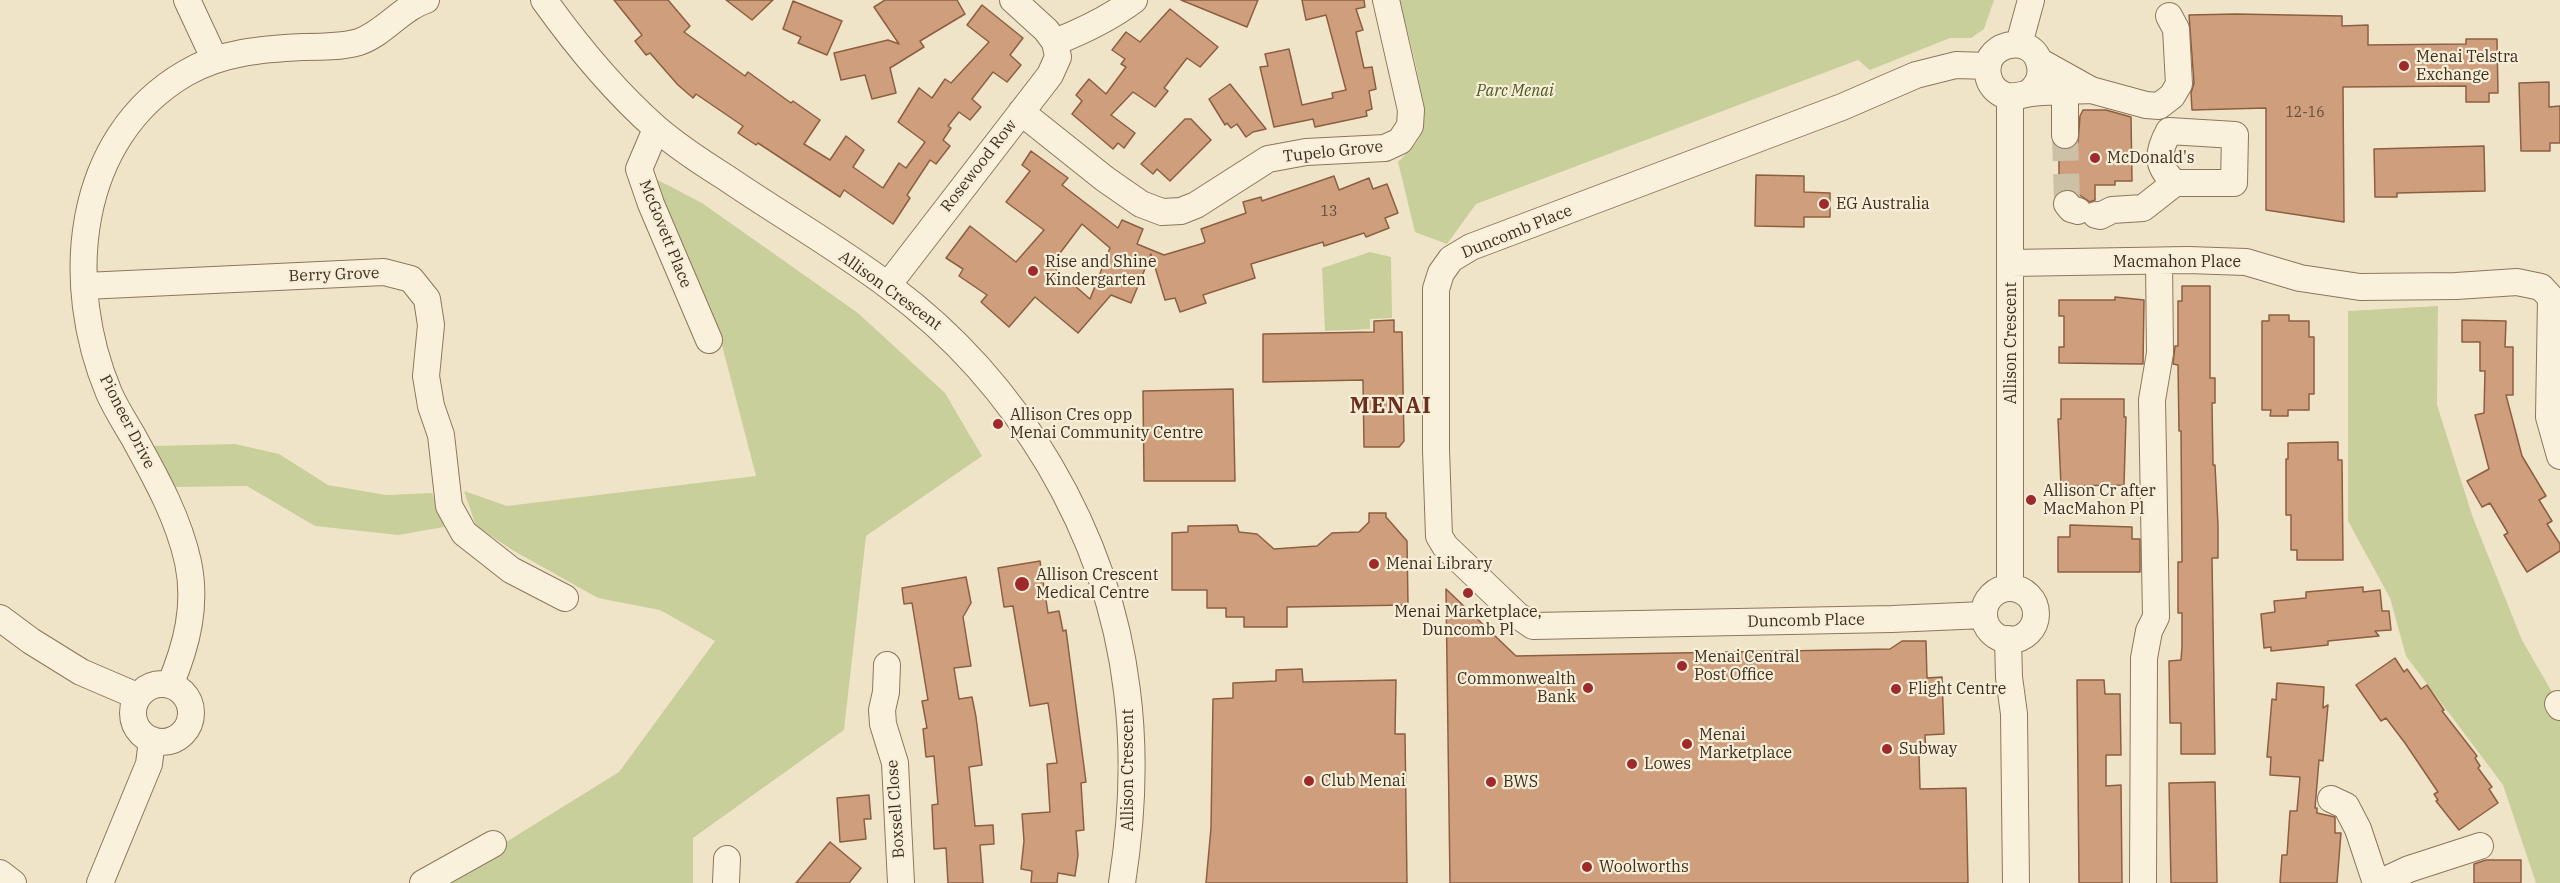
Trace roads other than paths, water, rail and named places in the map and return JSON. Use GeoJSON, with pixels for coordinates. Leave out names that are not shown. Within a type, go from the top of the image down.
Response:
{"type":"FeatureCollection","features":[{"type":"Feature","properties":{"kind":"street"},"geometry":{"type":"LineString","coordinates":[[187,0],[215,60]]}},
{"type":"Feature","properties":{"kind":"street","name":"Allison Crescent"},"geometry":{"type":"LineString","coordinates":[[544,0],[583,53],[631,105],[657,129],[702,162],[888,285],[945,332],[1009,403],[1067,499],[1096,566],[1115,626],[1127,691],[1131,779],[1122,883]]}},
{"type":"Feature","properties":{"kind":"street"},"geometry":{"type":"LineString","coordinates":[[1012,0],[1046,30],[1055,42],[1079,33],[1116,13],[1134,0]]}},
{"type":"Feature","properties":{"kind":"street","name":"Tupelo Grove"},"geometry":{"type":"LineString","coordinates":[[1021,112],[1105,179],[1141,204],[1162,212],[1181,211],[1196,205],[1268,159],[1306,152],[1385,148],[1400,141],[1410,126],[1411,110],[1386,0]]}},
{"type":"Feature","properties":{"kind":"street"},"geometry":{"type":"LineString","coordinates":[[2019,44],[2031,0]]}},
{"type":"Feature","properties":{"kind":"street","name":"Pioneer Drive"},"geometry":{"type":"LineString","coordinates":[[170,685],[190,626],[192,599],[188,564],[175,517],[110,396],[97,361],[87,314],[83,251],[88,212],[104,160],[147,104],[185,74],[215,60],[252,51],[334,46],[358,42],[380,32],[418,1]]}},
{"type":"Feature","properties":{"kind":"street"},"geometry":{"type":"LineString","coordinates":[[2091,90],[2019,95],[1994,88],[1989,80],[1988,66],[1991,57],[2001,48],[2009,44],[2019,44],[2031,50],[2039,61],[2091,90],[2146,105],[2159,106],[2172,96],[2179,84],[2176,29],[2169,16]]}},
{"type":"Feature","properties":{"kind":"street","name":"Rosewood Row"},"geometry":{"type":"LineString","coordinates":[[888,285],[1050,75],[1058,57],[1055,42]]}},
{"type":"Feature","properties":{"kind":"street"},"geometry":{"type":"LineString","coordinates":[[2019,95],[2039,79],[2039,61]]}},
{"type":"Feature","properties":{"kind":"street","name":"Duncomb Place"},"geometry":{"type":"LineString","coordinates":[[1984,615],[1884,620],[1533,626],[1517,615],[1445,546],[1439,536],[1435,332],[1436,289],[1441,273],[1451,259],[1471,247],[1842,107],[1916,75],[1956,65],[1988,66]]}},
{"type":"Feature","properties":{"kind":"street"},"geometry":{"type":"LineString","coordinates":[[2065,92],[2065,135]]}},
{"type":"Feature","properties":{"kind":"street","name":"Allison Crescent"},"geometry":{"type":"LineString","coordinates":[[2010,588],[2011,263],[2019,95]]}},
{"type":"Feature","properties":{"kind":"street"},"geometry":{"type":"LineString","coordinates":[[2159,106],[2169,131],[2161,148],[2159,160],[2165,174],[2175,183]]}},
{"type":"Feature","properties":{"kind":"street","name":"McGovett Place"},"geometry":{"type":"LineString","coordinates":[[657,129],[639,169],[651,204],[709,340]]}},
{"type":"Feature","properties":{"kind":"street"},"geometry":{"type":"LineString","coordinates":[[2085,211],[2112,223],[2129,222],[2135,220],[2143,208],[2175,183],[2234,183],[2235,135],[2169,131]]}},
{"type":"Feature","properties":{"kind":"street"},"geometry":{"type":"LineString","coordinates":[[2143,883],[2144,658],[2149,631],[2156,617],[2152,400],[2160,353],[2159,261]]}},
{"type":"Feature","properties":{"kind":"street","name":"Macmahon Place"},"geometry":{"type":"LineString","coordinates":[[2011,263],[2246,262],[2300,278],[2360,287],[2456,286],[2517,282],[2541,287],[2555,295]]}},
{"type":"Feature","properties":{"kind":"street","name":"Berry Grove"},"geometry":{"type":"LineString","coordinates":[[85,286],[384,272],[411,279],[428,299],[431,325],[426,376],[431,405],[441,435],[449,506],[464,533],[511,570],[566,598]]}},
{"type":"Feature","properties":{"kind":"street"},"geometry":{"type":"LineString","coordinates":[[2555,295],[2555,375],[2549,417],[2560,456]]}},
{"type":"Feature","properties":{"kind":"street"},"geometry":{"type":"LineString","coordinates":[[2010,588],[2024,592],[2030,598],[2036,614],[2034,622],[2024,635],[2008,639],[1993,634],[1988,628],[1984,615],[1986,603],[1991,596],[1998,591],[2010,588]]}},
{"type":"Feature","properties":{"kind":"street"},"geometry":{"type":"LineString","coordinates":[[0,618],[31,641],[81,672],[137,696]]}},
{"type":"Feature","properties":{"kind":"street"},"geometry":{"type":"LineString","coordinates":[[2008,639],[2009,677],[2014,714],[2016,883]]}},
{"type":"Feature","properties":{"kind":"street","name":"Boxsell Close"},"geometry":{"type":"LineString","coordinates":[[887,665],[886,692],[882,710],[883,724],[896,763],[901,883]]}},
{"type":"Feature","properties":{"kind":"street"},"geometry":{"type":"LineString","coordinates":[[152,685],[170,685],[186,695],[190,704],[190,722],[178,737],[161,742],[152,740],[144,736],[134,722],[132,713],[137,696],[152,685]]}},
{"type":"Feature","properties":{"kind":"street"},"geometry":{"type":"LineString","coordinates":[[100,883],[150,764],[152,740]]}},
{"type":"Feature","properties":{"kind":"street"},"geometry":{"type":"LineString","coordinates":[[2331,799],[2346,806],[2358,829],[2378,883],[2409,869],[2480,846]]}},
{"type":"Feature","properties":{"kind":"street"},"geometry":{"type":"LineString","coordinates":[[423,883],[493,844]]}},
{"type":"Feature","properties":{"kind":"street"},"geometry":{"type":"LineString","coordinates":[[0,873],[14,883]]}},
{"type":"Feature","properties":{"kind":"tunnel"},"geometry":{"type":"LineString","coordinates":[[2065,135],[2067,204]]}},
{"type":"Feature","properties":{"kind":"place","name":"Menai Telstra Exchange"},"geometry":{"type":"Point","coordinates":[2404,66]}},
{"type":"Feature","properties":{"kind":"place","name":"McDonald's"},"geometry":{"type":"Point","coordinates":[2095,158]}},
{"type":"Feature","properties":{"kind":"place","name":"EG Australia"},"geometry":{"type":"Point","coordinates":[1824,204]}},
{"type":"Feature","properties":{"kind":"place","name":"Rise and Shine Kindergarten"},"geometry":{"type":"Point","coordinates":[1033,271]}},
{"type":"Feature","properties":{"kind":"place","name":"Allison Cres opp Menai Community Centre"},"geometry":{"type":"Point","coordinates":[998,424]}},
{"type":"Feature","properties":{"kind":"place","name":"Allison Cr after MacMahon Pl"},"geometry":{"type":"Point","coordinates":[2031,500]}},
{"type":"Feature","properties":{"kind":"place","name":"Menai Library"},"geometry":{"type":"Point","coordinates":[1374,564]}},
{"type":"Feature","properties":{"kind":"place","name":"Allison Crescent Medical Centre"},"geometry":{"type":"Point","coordinates":[1022,584]}},
{"type":"Feature","properties":{"kind":"place","name":"Menai Marketplace, Duncomb Pl"},"geometry":{"type":"Point","coordinates":[1468,593]}},
{"type":"Feature","properties":{"kind":"place","name":"Menai Central Post Office"},"geometry":{"type":"Point","coordinates":[1682,666]}},
{"type":"Feature","properties":{"kind":"place","name":"Commonwealth Bank"},"geometry":{"type":"Point","coordinates":[1588,688]}},
{"type":"Feature","properties":{"kind":"place","name":"Flight Centre"},"geometry":{"type":"Point","coordinates":[1896,689]}},
{"type":"Feature","properties":{"kind":"place","name":"Menai Marketplace"},"geometry":{"type":"Point","coordinates":[1687,744]}},
{"type":"Feature","properties":{"kind":"place","name":"Subway"},"geometry":{"type":"Point","coordinates":[1887,749]}},
{"type":"Feature","properties":{"kind":"place","name":"Lowes"},"geometry":{"type":"Point","coordinates":[1632,764]}},
{"type":"Feature","properties":{"kind":"place","name":"Club Menai"},"geometry":{"type":"Point","coordinates":[1309,781]}},
{"type":"Feature","properties":{"kind":"place","name":"BWS"},"geometry":{"type":"Point","coordinates":[1491,782]}},
{"type":"Feature","properties":{"kind":"place","name":"Woolworths"},"geometry":{"type":"Point","coordinates":[1587,867]}},
{"type":"Feature","properties":{"kind":"district","name":"MENAI"},"geometry":{"type":"Point","coordinates":[1391,407]}},
{"type":"Feature","properties":{"kind":"park label","name":"Parc Menai"},"geometry":{"type":"Point","coordinates":[1515,91]}}]}
